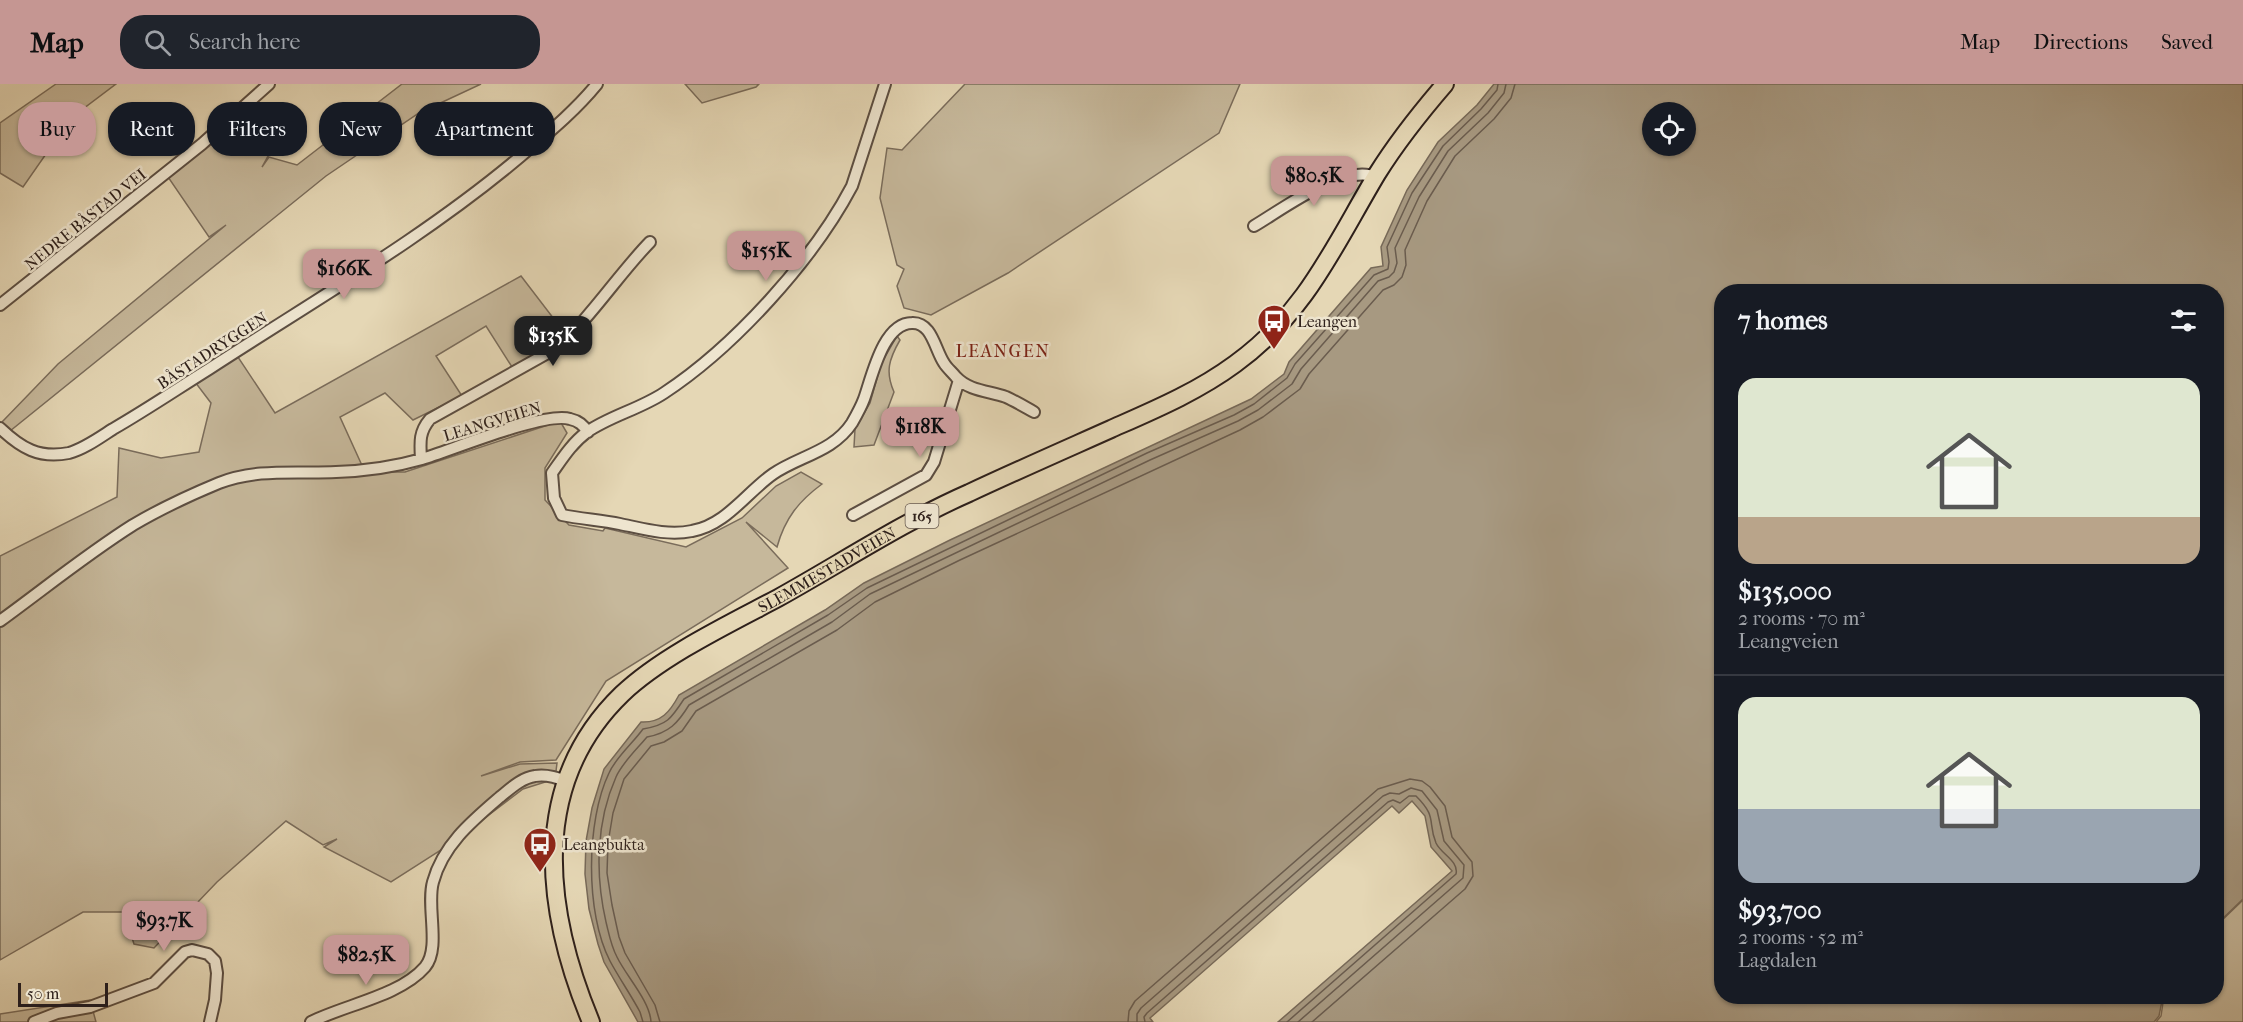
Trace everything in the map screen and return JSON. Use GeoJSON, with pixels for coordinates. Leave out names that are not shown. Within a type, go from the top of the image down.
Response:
{"type":"FeatureCollection","features":[{"type":"Feature","properties":{"kind":"main road","name":"SLEMMESTADVEIEN"},"geometry":{"type":"LineString","coordinates":[[591,1022],[572,973],[557,897],[554,843],[559,801],[566,781],[582,744],[601,717],[629,688],[710,634],[947,503],[1171,404],[1238,362],[1268,337],[1309,290],[1409,126],[1445,84]]}},
{"type":"Feature","properties":{"kind":"street","name":"NEDRE BÅSTAD VEI"},"geometry":{"type":"LineString","coordinates":[[0,305],[201,144],[269,84]]}},
{"type":"Feature","properties":{"kind":"street","name":"BÅSTADRYGGEN"},"geometry":{"type":"LineString","coordinates":[[0,428],[13,441],[30,451],[52,455],[72,452],[88,444],[356,276],[450,212],[547,134],[585,99],[597,84]]}},
{"type":"Feature","properties":{"kind":"street"},"geometry":{"type":"LineString","coordinates":[[885,84],[852,186],[795,271],[707,363],[662,395],[588,432],[571,447],[552,474],[554,498],[562,514],[676,534],[695,531],[712,524],[731,511],[772,475],[836,441],[851,424],[864,401],[875,363],[884,345],[903,324],[917,323],[927,329],[944,364],[959,380],[976,389],[1006,397],[1034,412]]}},
{"type":"Feature","properties":{"kind":"street"},"geometry":{"type":"LineString","coordinates":[[1254,226],[1331,181],[1352,174],[1366,173],[1376,177]]}},
{"type":"Feature","properties":{"kind":"street","name":"LEANGVEIEN"},"geometry":{"type":"LineString","coordinates":[[421,459],[419,440],[422,428],[430,418],[555,349],[573,334],[612,284],[650,242]]}},
{"type":"Feature","properties":{"kind":"street"},"geometry":{"type":"LineString","coordinates":[[853,515],[926,475],[934,462],[959,380]]}},
{"type":"Feature","properties":{"kind":"street","name":"LEANGVEIEN"},"geometry":{"type":"LineString","coordinates":[[0,621],[133,525],[172,504],[222,482],[264,473],[334,472],[384,468],[421,459],[556,417],[569,418],[582,423],[588,432]]}},
{"type":"Feature","properties":{"kind":"street"},"geometry":{"type":"LineString","coordinates":[[311,1022],[329,1013],[361,1004],[415,976],[427,964],[432,951],[430,898],[433,880],[455,839],[476,817],[519,782],[534,776],[546,776],[566,781]]}},
{"type":"Feature","properties":{"kind":"street"},"geometry":{"type":"LineString","coordinates":[[34,1022],[57,1013],[90,1007],[154,983],[185,952],[200,950],[215,961],[217,973],[215,1000],[210,1022]]}},
{"type":"Feature","properties":{"kind":"shaded area"},"geometry":{"type":"Polygon","coordinates":[[[56,84],[116,84],[92,102],[30,102],[56,84]]]}},
{"type":"Feature","properties":{"kind":"shaded area"},"geometry":{"type":"Polygon","coordinates":[[[402,84],[481,84],[443,102],[414,102],[414,116],[402,125],[402,102],[379,102],[402,84]]]}},
{"type":"Feature","properties":{"kind":"shaded area"},"geometry":{"type":"Polygon","coordinates":[[[685,84],[759,84],[756,87],[702,103],[685,84]]]}},
{"type":"Feature","properties":{"kind":"shaded area"},"geometry":{"type":"Polygon","coordinates":[[[965,84],[1240,84],[1219,133],[1008,273],[931,315],[904,308],[897,286],[904,269],[897,265],[880,198],[887,148],[902,150],[965,84]]]}},
{"type":"Feature","properties":{"kind":"shaded area"},"geometry":{"type":"Polygon","coordinates":[[[18,110],[18,156],[45,156],[23,187],[0,173],[0,123],[18,110]]]}},
{"type":"Feature","properties":{"kind":"shaded area"},"geometry":{"type":"Polygon","coordinates":[[[207,145],[207,156],[268,156],[262,167],[269,157],[297,165],[319,148],[319,156],[356,156],[326,176],[10,431],[2,422],[58,364],[226,225],[209,237],[168,177],[207,145]]]}},
{"type":"Feature","properties":{"kind":"shaded area"},"geometry":{"type":"Polygon","coordinates":[[[521,276],[567,336],[512,367],[486,326],[436,356],[462,396],[413,420],[385,393],[340,417],[365,472],[405,472],[560,421],[567,433],[545,468],[545,500],[569,525],[603,531],[605,528],[686,547],[742,518],[776,486],[801,472],[822,484],[794,511],[784,527],[777,547],[746,522],[788,568],[606,681],[556,760],[520,762],[481,776],[520,764],[557,763],[555,779],[523,789],[452,843],[391,882],[324,847],[337,839],[323,845],[286,821],[217,882],[154,948],[134,944],[124,912],[83,912],[0,960],[0,556],[117,497],[119,448],[161,458],[199,452],[211,403],[195,382],[236,354],[275,413],[521,276]]]}},
{"type":"Feature","properties":{"kind":"shaded area"},"geometry":{"type":"Polygon","coordinates":[[[897,336],[900,340],[893,353],[889,372],[894,392],[874,445],[854,447],[855,429],[870,403],[881,364],[897,336]]]}},
{"type":"Feature","properties":{"kind":"shaded area"},"geometry":{"type":"Polygon","coordinates":[[[909,413],[937,415],[929,442],[901,436],[909,413]]]}},
{"type":"Feature","properties":{"kind":"shaded area"},"geometry":{"type":"Polygon","coordinates":[[[2243,900],[2243,1022],[2156,1022],[2161,1016],[2163,1004],[2224,1004],[2224,918],[2243,900]]]}},
{"type":"Feature","properties":{"kind":"shaded area"},"geometry":{"type":"Polygon","coordinates":[[[90,1000],[96,1022],[0,1022],[0,1014],[90,1000]]]}},
{"type":"Feature","properties":{"kind":"water"},"geometry":{"type":"Polygon","coordinates":[[[1494,84],[2243,84],[2243,899],[2224,917],[2224,284],[1714,284],[1714,1004],[2161,1004],[2159,1016],[2154,1022],[1278,1022],[1452,871],[1431,847],[1425,816],[1412,801],[1399,813],[1392,806],[1150,1018],[1153,1022],[638,1022],[604,962],[589,909],[585,874],[586,841],[592,808],[604,769],[641,722],[654,721],[664,715],[679,695],[825,610],[864,583],[950,540],[1251,399],[1284,374],[1289,362],[1371,268],[1383,266],[1381,247],[1407,190],[1438,142],[1477,105],[1494,84]]]}},
{"type":"Feature","properties":{"kind":"place","name":"Leangen"},"geometry":{"type":"Point","coordinates":[1274,350]}},
{"type":"Feature","properties":{"kind":"place","name":"Leangbukta"},"geometry":{"type":"Point","coordinates":[540,873]}},
{"type":"Feature","properties":{"kind":"district","name":"LEANGEN"},"geometry":{"type":"Point","coordinates":[1003,351]}}]}
